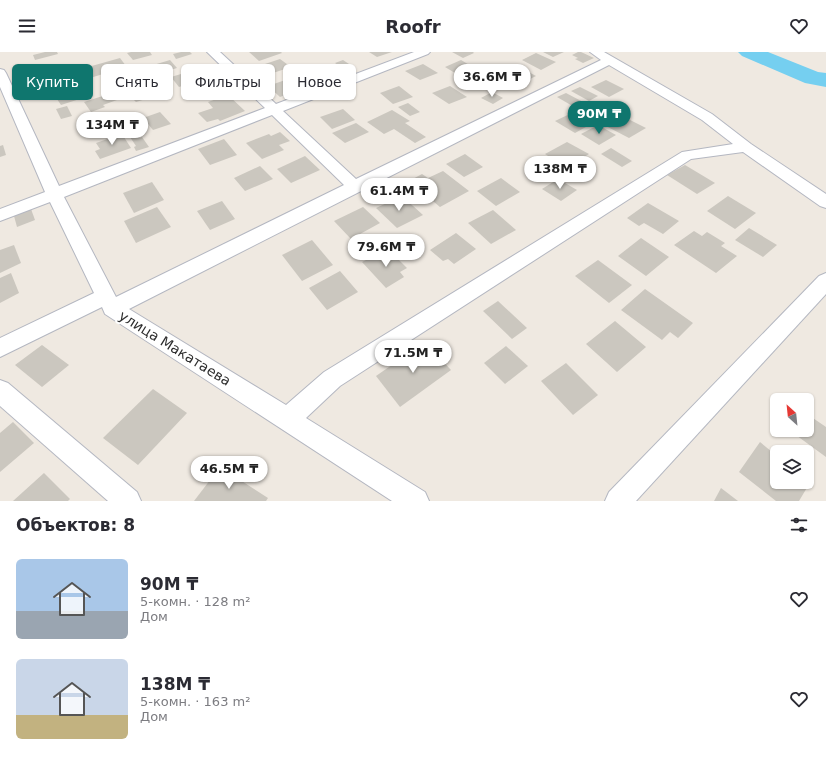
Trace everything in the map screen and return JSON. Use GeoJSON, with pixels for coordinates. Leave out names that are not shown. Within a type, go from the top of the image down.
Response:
{"type":"FeatureCollection","features":[{"type":"Feature","properties":{"kind":"street"},"geometry":{"type":"LineString","coordinates":[[213,52],[355,187]]}},
{"type":"Feature","properties":{"kind":"street"},"geometry":{"type":"LineString","coordinates":[[596,52],[707,117],[746,147],[826,202]]}},
{"type":"Feature","properties":{"kind":"street"},"geometry":{"type":"LineString","coordinates":[[0,216],[419,53]]}},
{"type":"Feature","properties":{"kind":"street"},"geometry":{"type":"LineString","coordinates":[[0,348],[109,302],[355,187],[609,60]]}},
{"type":"Feature","properties":{"kind":"street"},"geometry":{"type":"LineString","coordinates":[[0,73],[54,194],[109,302]]}},
{"type":"Feature","properties":{"kind":"street"},"geometry":{"type":"LineString","coordinates":[[288,419],[332,379],[687,155],[746,147]]}},
{"type":"Feature","properties":{"kind":"street"},"geometry":{"type":"LineString","coordinates":[[618,501],[826,280]]}},
{"type":"Feature","properties":{"kind":"street","name":"улица Макатаева"},"geometry":{"type":"LineString","coordinates":[[109,302],[416,501]]}},
{"type":"Feature","properties":{"kind":"street"},"geometry":{"type":"LineString","coordinates":[[0,391],[128,501]]}},
{"type":"Feature","properties":{"kind":"building"},"geometry":{"type":"Polygon","coordinates":[[[45,52],[57,52],[58,54],[35,60],[33,55],[45,52]]]}},
{"type":"Feature","properties":{"kind":"building"},"geometry":{"type":"Polygon","coordinates":[[[150,52],[152,55],[133,60],[127,53],[150,52]]]}},
{"type":"Feature","properties":{"kind":"building"},"geometry":{"type":"Polygon","coordinates":[[[190,52],[192,54],[176,59],[173,54],[190,52]]]}},
{"type":"Feature","properties":{"kind":"building"},"geometry":{"type":"Polygon","coordinates":[[[249,52],[281,52],[282,53],[259,61],[249,52]]]}},
{"type":"Feature","properties":{"kind":"building"},"geometry":{"type":"Polygon","coordinates":[[[369,52],[392,52],[377,57],[369,52]]]}},
{"type":"Feature","properties":{"kind":"building"},"geometry":{"type":"Polygon","coordinates":[[[452,52],[473,52],[474,53],[463,58],[452,52]]]}},
{"type":"Feature","properties":{"kind":"building"},"geometry":{"type":"Polygon","coordinates":[[[543,52],[564,52],[553,57],[543,52]]]}},
{"type":"Feature","properties":{"kind":"building"},"geometry":{"type":"Polygon","coordinates":[[[578,52],[594,58],[583,63],[575,59],[578,58],[572,55],[578,52]]]}},
{"type":"Feature","properties":{"kind":"building"},"geometry":{"type":"Polygon","coordinates":[[[536,53],[556,62],[541,70],[522,60],[536,53]]]}},
{"type":"Feature","properties":{"kind":"building"},"geometry":{"type":"Polygon","coordinates":[[[120,58],[124,64],[101,64],[101,75],[93,77],[93,66],[120,58]]]}},
{"type":"Feature","properties":{"kind":"building"},"geometry":{"type":"Polygon","coordinates":[[[280,59],[287,64],[283,64],[283,70],[275,72],[275,64],[265,64],[280,59]]]}},
{"type":"Feature","properties":{"kind":"building"},"geometry":{"type":"Polygon","coordinates":[[[170,60],[177,68],[173,69],[173,64],[157,64],[170,60]]]}},
{"type":"Feature","properties":{"kind":"building"},"geometry":{"type":"Polygon","coordinates":[[[343,60],[349,64],[336,64],[335,63],[343,60]]]}},
{"type":"Feature","properties":{"kind":"building"},"geometry":{"type":"Polygon","coordinates":[[[461,60],[476,69],[460,76],[445,67],[461,60]]]}},
{"type":"Feature","properties":{"kind":"building"},"geometry":{"type":"Polygon","coordinates":[[[423,64],[438,73],[420,80],[405,71],[423,64]]]}},
{"type":"Feature","properties":{"kind":"building"},"geometry":{"type":"Polygon","coordinates":[[[523,69],[536,76],[518,85],[505,77],[523,69]]]}},
{"type":"Feature","properties":{"kind":"building"},"geometry":{"type":"Polygon","coordinates":[[[181,74],[181,86],[179,87],[173,80],[173,76],[181,74]]]}},
{"type":"Feature","properties":{"kind":"building"},"geometry":{"type":"Polygon","coordinates":[[[606,80],[624,89],[609,97],[591,87],[606,80]]]}},
{"type":"Feature","properties":{"kind":"building"},"geometry":{"type":"Polygon","coordinates":[[[283,81],[283,96],[280,97],[275,92],[275,84],[283,81]]]}},
{"type":"Feature","properties":{"kind":"building"},"geometry":{"type":"Polygon","coordinates":[[[399,86],[413,97],[393,104],[380,93],[399,86]]]}},
{"type":"Feature","properties":{"kind":"building"},"geometry":{"type":"Polygon","coordinates":[[[450,86],[467,97],[449,104],[432,93],[450,86]]]}},
{"type":"Feature","properties":{"kind":"building"},"geometry":{"type":"Polygon","coordinates":[[[580,87],[598,96],[589,101],[571,91],[580,87]]]}},
{"type":"Feature","properties":{"kind":"building"},"geometry":{"type":"Polygon","coordinates":[[[492,92],[503,98],[493,104],[481,98],[492,92]]]}},
{"type":"Feature","properties":{"kind":"building"},"geometry":{"type":"Polygon","coordinates":[[[566,93],[585,103],[576,108],[557,97],[566,93]]]}},
{"type":"Feature","properties":{"kind":"building"},"geometry":{"type":"Polygon","coordinates":[[[101,97],[101,100],[117,100],[103,105],[105,107],[91,112],[84,102],[101,97]]]}},
{"type":"Feature","properties":{"kind":"building"},"geometry":{"type":"Polygon","coordinates":[[[58,100],[76,100],[61,105],[58,100]]]}},
{"type":"Feature","properties":{"kind":"building"},"geometry":{"type":"Polygon","coordinates":[[[214,100],[233,100],[245,111],[220,121],[218,119],[207,122],[198,113],[213,108],[208,102],[214,100]]]}},
{"type":"Feature","properties":{"kind":"building"},"geometry":{"type":"Polygon","coordinates":[[[408,103],[420,112],[410,116],[398,107],[408,103]]]}},
{"type":"Feature","properties":{"kind":"building"},"geometry":{"type":"Polygon","coordinates":[[[67,106],[72,116],[61,119],[56,109],[67,106]]]}},
{"type":"Feature","properties":{"kind":"building"},"geometry":{"type":"Polygon","coordinates":[[[343,109],[355,120],[332,129],[320,117],[343,109]]]}},
{"type":"Feature","properties":{"kind":"building"},"geometry":{"type":"Polygon","coordinates":[[[392,110],[410,121],[405,123],[426,137],[415,143],[394,129],[384,134],[367,122],[392,110]]]}},
{"type":"Feature","properties":{"kind":"building"},"geometry":{"type":"Polygon","coordinates":[[[576,111],[595,122],[575,133],[555,121],[576,111]]]}},
{"type":"Feature","properties":{"kind":"building"},"geometry":{"type":"Polygon","coordinates":[[[160,112],[171,124],[153,130],[143,118],[160,112]]]}},
{"type":"Feature","properties":{"kind":"building"},"geometry":{"type":"Polygon","coordinates":[[[620,115],[646,128],[629,138],[602,124],[620,115]]]}},
{"type":"Feature","properties":{"kind":"building"},"geometry":{"type":"Polygon","coordinates":[[[356,123],[369,132],[345,143],[332,133],[356,123]]]}},
{"type":"Feature","properties":{"kind":"building"},"geometry":{"type":"Polygon","coordinates":[[[598,125],[616,135],[599,145],[581,134],[598,125]]]}},
{"type":"Feature","properties":{"kind":"building"},"geometry":{"type":"Polygon","coordinates":[[[280,132],[290,141],[279,145],[284,150],[262,159],[246,143],[269,134],[271,136],[280,132]]]}},
{"type":"Feature","properties":{"kind":"building"},"geometry":{"type":"Polygon","coordinates":[[[122,134],[131,148],[100,159],[95,151],[100,149],[96,143],[122,134]]]}},
{"type":"Feature","properties":{"kind":"building"},"geometry":{"type":"Polygon","coordinates":[[[137,135],[140,138],[142,137],[149,147],[136,151],[134,147],[136,146],[130,137],[137,135]]]}},
{"type":"Feature","properties":{"kind":"building"},"geometry":{"type":"Polygon","coordinates":[[[224,139],[237,155],[210,165],[198,149],[224,139]]]}},
{"type":"Feature","properties":{"kind":"building"},"geometry":{"type":"Polygon","coordinates":[[[567,142],[589,154],[567,168],[545,154],[567,142]]]}},
{"type":"Feature","properties":{"kind":"building"},"geometry":{"type":"Polygon","coordinates":[[[3,145],[6,155],[0,157],[0,146],[3,145]]]}},
{"type":"Feature","properties":{"kind":"building"},"geometry":{"type":"Polygon","coordinates":[[[611,148],[632,161],[622,167],[601,154],[611,148]]]}},
{"type":"Feature","properties":{"kind":"building"},"geometry":{"type":"Polygon","coordinates":[[[465,154],[483,167],[464,177],[446,164],[465,154]]]}},
{"type":"Feature","properties":{"kind":"building"},"geometry":{"type":"Polygon","coordinates":[[[305,156],[320,170],[291,183],[277,169],[305,156]]]}},
{"type":"Feature","properties":{"kind":"building"},"geometry":{"type":"Polygon","coordinates":[[[685,165],[715,183],[697,194],[667,175],[685,165]]]}},
{"type":"Feature","properties":{"kind":"building"},"geometry":{"type":"Polygon","coordinates":[[[260,166],[273,179],[245,191],[234,178],[260,166]]]}},
{"type":"Feature","properties":{"kind":"building"},"geometry":{"type":"Polygon","coordinates":[[[443,171],[469,191],[440,207],[409,181],[422,174],[428,178],[443,171]]]}},
{"type":"Feature","properties":{"kind":"building"},"geometry":{"type":"Polygon","coordinates":[[[501,178],[520,192],[496,206],[477,191],[501,178]]]}},
{"type":"Feature","properties":{"kind":"building"},"geometry":{"type":"Polygon","coordinates":[[[558,179],[577,190],[561,201],[542,189],[558,179]]]}},
{"type":"Feature","properties":{"kind":"building"},"geometry":{"type":"Polygon","coordinates":[[[152,182],[164,200],[134,213],[123,193],[152,182]]]}},
{"type":"Feature","properties":{"kind":"building"},"geometry":{"type":"Polygon","coordinates":[[[402,196],[423,215],[397,228],[376,208],[402,196]]]}},
{"type":"Feature","properties":{"kind":"building"},"geometry":{"type":"Polygon","coordinates":[[[728,196],[756,213],[735,229],[707,211],[728,196]]]}},
{"type":"Feature","properties":{"kind":"building"},"geometry":{"type":"Polygon","coordinates":[[[222,201],[235,219],[210,230],[197,211],[222,201]]]}},
{"type":"Feature","properties":{"kind":"building"},"geometry":{"type":"Polygon","coordinates":[[[648,203],[679,221],[663,234],[644,223],[639,226],[627,218],[648,203]]]}},
{"type":"Feature","properties":{"kind":"building"},"geometry":{"type":"Polygon","coordinates":[[[157,207],[171,227],[136,243],[124,221],[157,207]]]}},
{"type":"Feature","properties":{"kind":"building"},"geometry":{"type":"Polygon","coordinates":[[[363,207],[380,223],[351,239],[334,221],[363,207]]]}},
{"type":"Feature","properties":{"kind":"building"},"geometry":{"type":"Polygon","coordinates":[[[31,209],[35,220],[17,227],[14,216],[31,209]]]}},
{"type":"Feature","properties":{"kind":"building"},"geometry":{"type":"Polygon","coordinates":[[[493,210],[516,230],[491,244],[468,223],[493,210]]]}},
{"type":"Feature","properties":{"kind":"building"},"geometry":{"type":"Polygon","coordinates":[[[749,228],[777,245],[763,257],[735,240],[749,228]]]}},
{"type":"Feature","properties":{"kind":"building"},"geometry":{"type":"Polygon","coordinates":[[[694,231],[702,236],[707,232],[725,243],[721,246],[737,256],[716,273],[674,245],[694,231]]]}},
{"type":"Feature","properties":{"kind":"building"},"geometry":{"type":"Polygon","coordinates":[[[456,233],[476,249],[454,264],[448,259],[443,261],[430,250],[456,233]]]}},
{"type":"Feature","properties":{"kind":"building"},"geometry":{"type":"Polygon","coordinates":[[[641,238],[669,257],[646,276],[618,256],[641,238]]]}},
{"type":"Feature","properties":{"kind":"building"},"geometry":{"type":"Polygon","coordinates":[[[312,240],[333,265],[302,281],[282,255],[312,240]]]}},
{"type":"Feature","properties":{"kind":"building"},"geometry":{"type":"Polygon","coordinates":[[[14,245],[21,263],[0,273],[0,250],[14,245]]]}},
{"type":"Feature","properties":{"kind":"building"},"geometry":{"type":"Polygon","coordinates":[[[388,249],[407,268],[400,272],[404,277],[386,288],[362,262],[388,249]]]}},
{"type":"Feature","properties":{"kind":"building"},"geometry":{"type":"Polygon","coordinates":[[[598,260],[632,285],[609,303],[575,276],[598,260]]]}},
{"type":"Feature","properties":{"kind":"building"},"geometry":{"type":"Polygon","coordinates":[[[340,271],[358,292],[327,310],[309,288],[340,271]]]}},
{"type":"Feature","properties":{"kind":"building"},"geometry":{"type":"Polygon","coordinates":[[[11,273],[19,293],[0,303],[0,278],[11,273]]]}},
{"type":"Feature","properties":{"kind":"building"},"geometry":{"type":"Polygon","coordinates":[[[645,289],[693,323],[678,338],[670,332],[662,340],[621,310],[645,289]]]}},
{"type":"Feature","properties":{"kind":"building"},"geometry":{"type":"Polygon","coordinates":[[[498,301],[527,328],[512,339],[483,311],[498,301]]]}},
{"type":"Feature","properties":{"kind":"building"},"geometry":{"type":"Polygon","coordinates":[[[615,321],[646,347],[617,372],[586,344],[615,321]]]}},
{"type":"Feature","properties":{"kind":"building"},"geometry":{"type":"Polygon","coordinates":[[[425,342],[451,370],[400,407],[376,376],[425,342]]]}},
{"type":"Feature","properties":{"kind":"building"},"geometry":{"type":"Polygon","coordinates":[[[42,345],[69,365],[42,387],[15,365],[42,345]]]}},
{"type":"Feature","properties":{"kind":"building"},"geometry":{"type":"Polygon","coordinates":[[[506,346],[528,366],[505,384],[484,363],[506,346]]]}},
{"type":"Feature","properties":{"kind":"building"},"geometry":{"type":"Polygon","coordinates":[[[566,363],[598,395],[573,415],[541,381],[566,363]]]}},
{"type":"Feature","properties":{"kind":"building"},"geometry":{"type":"Polygon","coordinates":[[[153,389],[187,413],[138,465],[103,438],[153,389]]]}},
{"type":"Feature","properties":{"kind":"building"},"geometry":{"type":"Polygon","coordinates":[[[814,419],[826,427],[826,457],[814,448],[814,445],[810,445],[799,437],[814,437],[814,419]]]}},
{"type":"Feature","properties":{"kind":"building"},"geometry":{"type":"Polygon","coordinates":[[[13,422],[34,443],[0,472],[0,433],[13,422]]]}},
{"type":"Feature","properties":{"kind":"building"},"geometry":{"type":"Polygon","coordinates":[[[760,442],[770,450],[770,489],[806,489],[799,501],[776,501],[739,472],[760,442]]]}},
{"type":"Feature","properties":{"kind":"building"},"geometry":{"type":"Polygon","coordinates":[[[220,467],[268,498],[266,501],[194,501],[220,467]]]}},
{"type":"Feature","properties":{"kind":"building"},"geometry":{"type":"Polygon","coordinates":[[[44,473],[70,499],[68,501],[13,501],[44,473]]]}},
{"type":"Feature","properties":{"kind":"building"},"geometry":{"type":"Polygon","coordinates":[[[721,488],[738,501],[714,501],[721,488]]]}},
{"type":"Feature","properties":{"kind":"waterway"},"geometry":{"type":"LineString","coordinates":[[749,52],[813,78],[826,80]]}}]}
